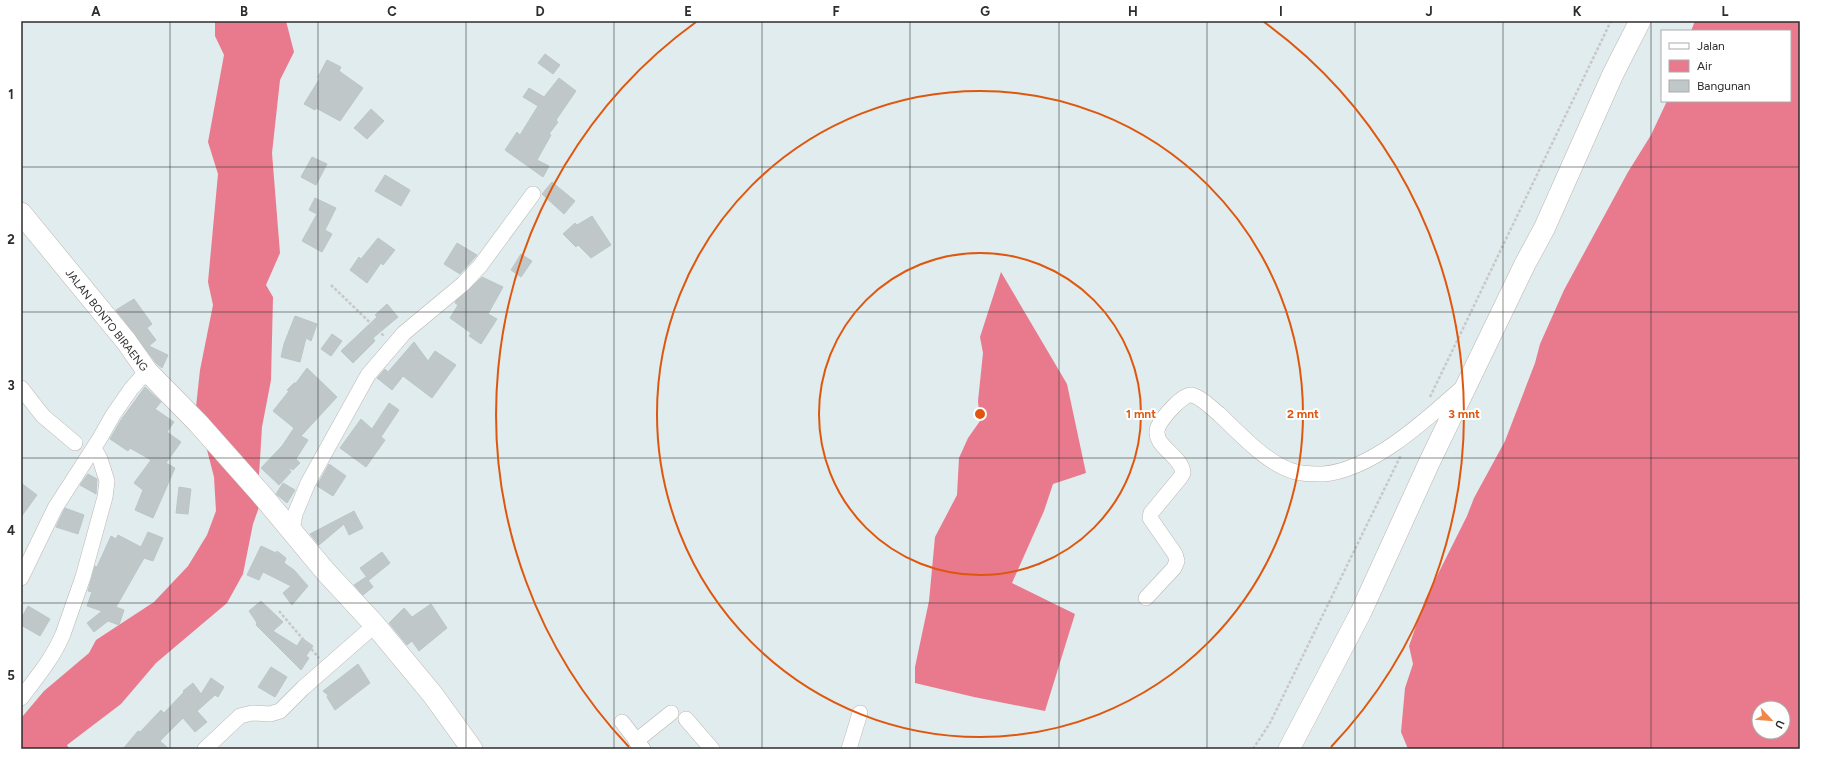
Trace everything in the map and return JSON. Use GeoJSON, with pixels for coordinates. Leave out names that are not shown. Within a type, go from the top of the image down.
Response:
{"type":"FeatureCollection","features":[{"type":"Feature","properties":{"kind":"street"},"geometry":{"type":"LineString","coordinates":[[1289,749],[1358,618],[1429,462],[1525,264],[1544,229],[1613,74],[1640,21]]}},
{"type":"Feature","properties":{"kind":"street"},"geometry":{"type":"LineString","coordinates":[[292,531],[295,514],[308,483],[368,375],[404,333],[463,284],[496,246],[533,194]]}},
{"type":"Feature","properties":{"kind":"street","name":"JALAN BONTO BIRAENG"},"geometry":{"type":"LineString","coordinates":[[23,219],[126,340],[147,371],[198,423],[261,494],[325,571],[375,625],[433,695],[472,749]]}},
{"type":"Feature","properties":{"kind":"street"},"geometry":{"type":"LineString","coordinates":[[21,578],[55,508],[94,448],[116,410],[131,389],[147,371]]}},
{"type":"Feature","properties":{"kind":"street"},"geometry":{"type":"LineString","coordinates":[[1146,598],[1174,568],[1177,561],[1175,554],[1150,518],[1151,513],[1180,478],[1183,472],[1179,462],[1159,441],[1158,434],[1158,427],[1178,400],[1193,395],[1207,404],[1258,450],[1284,468],[1297,473],[1324,474],[1349,468],[1374,455],[1414,430],[1468,383]]}},
{"type":"Feature","properties":{"kind":"street"},"geometry":{"type":"LineString","coordinates":[[22,392],[43,416],[75,443]]}},
{"type":"Feature","properties":{"kind":"street"},"geometry":{"type":"LineString","coordinates":[[21,698],[44,670],[56,651],[63,634],[100,518],[107,481],[100,459],[94,448]]}},
{"type":"Feature","properties":{"kind":"street"},"geometry":{"type":"LineString","coordinates":[[205,749],[240,716],[258,713],[270,714],[280,711],[375,625]]}},
{"type":"Feature","properties":{"kind":"street"},"geometry":{"type":"LineString","coordinates":[[622,722],[639,745],[671,713]]}},
{"type":"Feature","properties":{"kind":"street"},"geometry":{"type":"LineString","coordinates":[[849,749],[860,713]]}},
{"type":"Feature","properties":{"kind":"street"},"geometry":{"type":"LineString","coordinates":[[686,719],[712,749]]}},
{"type":"Feature","properties":{"kind":"path"},"geometry":{"type":"LineString","coordinates":[[1428,402],[1611,21]]}},
{"type":"Feature","properties":{"kind":"path"},"geometry":{"type":"LineString","coordinates":[[331,285],[393,345]]}},
{"type":"Feature","properties":{"kind":"path"},"geometry":{"type":"LineString","coordinates":[[1253,749],[1270,723],[1414,430]]}},
{"type":"Feature","properties":{"kind":"path"},"geometry":{"type":"LineString","coordinates":[[279,611],[327,667]]}},
{"type":"Feature","properties":{"kind":"water"},"geometry":{"type":"Polygon","coordinates":[[[215,21],[286,21],[294,52],[280,80],[272,153],[280,253],[266,285],[273,297],[271,380],[262,427],[259,475],[252,480],[259,507],[253,524],[243,574],[227,603],[156,663],[121,704],[67,745],[69,749],[21,749],[22,717],[44,691],[89,653],[96,640],[154,602],[188,566],[207,535],[216,511],[214,477],[196,407],[200,370],[213,305],[208,282],[218,174],[208,142],[224,55],[215,36],[215,21]]]}},
{"type":"Feature","properties":{"kind":"water"},"geometry":{"type":"Polygon","coordinates":[[[1695,21],[1800,21],[1800,749],[1408,749],[1401,732],[1405,688],[1413,664],[1409,646],[1425,600],[1467,516],[1474,498],[1505,441],[1535,363],[1540,344],[1564,290],[1628,172],[1651,135],[1667,102],[1791,102],[1791,30],[1691,30],[1695,21]]]}},
{"type":"Feature","properties":{"kind":"water"},"geometry":{"type":"Polygon","coordinates":[[[1001,272],[1067,384],[1086,473],[1053,484],[1044,511],[1012,583],[1075,614],[1045,711],[974,697],[915,683],[915,667],[929,601],[935,537],[957,495],[959,458],[968,438],[980,421],[978,401],[983,353],[980,337],[1001,272]]]}},
{"type":"Feature","properties":{"kind":"building"},"geometry":{"type":"Polygon","coordinates":[[[545,54],[560,65],[553,74],[538,63],[545,54]]]}},
{"type":"Feature","properties":{"kind":"building"},"geometry":{"type":"Polygon","coordinates":[[[327,60],[341,67],[339,71],[363,88],[340,121],[316,108],[315,110],[304,104],[320,78],[318,77],[327,60]]]}},
{"type":"Feature","properties":{"kind":"building"},"geometry":{"type":"Polygon","coordinates":[[[559,78],[576,91],[556,120],[558,122],[549,134],[551,135],[537,160],[549,166],[543,177],[505,150],[517,132],[520,135],[538,106],[523,97],[529,88],[544,97],[559,78]]]}},
{"type":"Feature","properties":{"kind":"building"},"geometry":{"type":"Polygon","coordinates":[[[371,109],[384,121],[367,139],[354,128],[371,109]]]}},
{"type":"Feature","properties":{"kind":"building"},"geometry":{"type":"Polygon","coordinates":[[[312,157],[327,164],[316,185],[301,177],[312,157]]]}},
{"type":"Feature","properties":{"kind":"building"},"geometry":{"type":"Polygon","coordinates":[[[385,175],[410,190],[401,206],[375,191],[385,175]]]}},
{"type":"Feature","properties":{"kind":"building"},"geometry":{"type":"Polygon","coordinates":[[[552,182],[575,201],[564,214],[542,194],[552,182]]]}},
{"type":"Feature","properties":{"kind":"building"},"geometry":{"type":"Polygon","coordinates":[[[315,198],[336,208],[325,230],[332,234],[322,252],[302,241],[317,214],[309,210],[315,198]]]}},
{"type":"Feature","properties":{"kind":"building"},"geometry":{"type":"Polygon","coordinates":[[[592,216],[611,245],[591,258],[578,245],[576,247],[563,234],[575,223],[577,225],[592,216]]]}},
{"type":"Feature","properties":{"kind":"building"},"geometry":{"type":"Polygon","coordinates":[[[378,238],[395,250],[383,265],[381,263],[367,283],[350,270],[359,257],[361,259],[378,238]]]}},
{"type":"Feature","properties":{"kind":"building"},"geometry":{"type":"Polygon","coordinates":[[[457,243],[477,255],[460,274],[444,264],[457,243]]]}},
{"type":"Feature","properties":{"kind":"building"},"geometry":{"type":"Polygon","coordinates":[[[521,254],[532,261],[521,277],[511,270],[521,254]]]}},
{"type":"Feature","properties":{"kind":"building"},"geometry":{"type":"Polygon","coordinates":[[[482,277],[503,287],[488,314],[497,319],[481,344],[469,336],[471,333],[450,318],[458,305],[455,303],[456,301],[482,277]]]}},
{"type":"Feature","properties":{"kind":"building"},"geometry":{"type":"Polygon","coordinates":[[[134,299],[152,324],[147,328],[156,340],[149,346],[168,355],[162,368],[156,363],[116,310],[134,299]]]}},
{"type":"Feature","properties":{"kind":"building"},"geometry":{"type":"Polygon","coordinates":[[[387,304],[398,317],[373,338],[375,341],[353,363],[341,351],[377,317],[375,315],[387,304]]]}},
{"type":"Feature","properties":{"kind":"building"},"geometry":{"type":"Polygon","coordinates":[[[295,316],[317,324],[311,341],[306,338],[300,362],[281,357],[284,344],[295,316]]]}},
{"type":"Feature","properties":{"kind":"building"},"geometry":{"type":"Polygon","coordinates":[[[332,334],[342,341],[331,356],[321,349],[332,334]]]}},
{"type":"Feature","properties":{"kind":"building"},"geometry":{"type":"Polygon","coordinates":[[[414,342],[428,361],[435,351],[456,365],[432,398],[403,376],[392,390],[377,378],[385,369],[388,372],[414,342]]]}},
{"type":"Feature","properties":{"kind":"building"},"geometry":{"type":"Polygon","coordinates":[[[307,368],[337,397],[301,436],[308,440],[296,459],[300,463],[293,470],[288,467],[291,472],[279,485],[261,468],[282,446],[294,428],[273,411],[289,391],[287,390],[294,383],[296,383],[307,368]]]}},
{"type":"Feature","properties":{"kind":"building"},"geometry":{"type":"Polygon","coordinates":[[[145,387],[161,402],[155,409],[174,422],[167,432],[181,442],[166,463],[175,468],[153,518],[135,510],[143,490],[134,483],[151,460],[130,448],[128,451],[110,439],[121,420],[145,387]]]}},
{"type":"Feature","properties":{"kind":"building"},"geometry":{"type":"Polygon","coordinates":[[[389,403],[399,410],[381,437],[385,440],[366,467],[340,448],[361,419],[372,429],[389,403]]]}},
{"type":"Feature","properties":{"kind":"building"},"geometry":{"type":"Polygon","coordinates":[[[329,464],[346,476],[333,496],[317,486],[329,464]]]}},
{"type":"Feature","properties":{"kind":"building"},"geometry":{"type":"Polygon","coordinates":[[[88,474],[97,479],[96,494],[80,485],[88,474]]]}},
{"type":"Feature","properties":{"kind":"building"},"geometry":{"type":"Polygon","coordinates":[[[21,483],[37,495],[21,517],[21,483]]]}},
{"type":"Feature","properties":{"kind":"building"},"geometry":{"type":"Polygon","coordinates":[[[283,483],[295,490],[287,503],[276,494],[283,483]]]}},
{"type":"Feature","properties":{"kind":"building"},"geometry":{"type":"Polygon","coordinates":[[[179,487],[191,489],[188,514],[176,513],[179,487]]]}},
{"type":"Feature","properties":{"kind":"building"},"geometry":{"type":"Polygon","coordinates":[[[65,508],[84,515],[78,534],[56,527],[65,508]]]}},
{"type":"Feature","properties":{"kind":"building"},"geometry":{"type":"Polygon","coordinates":[[[354,511],[363,528],[349,535],[344,524],[319,545],[310,534],[354,511]]]}},
{"type":"Feature","properties":{"kind":"building"},"geometry":{"type":"Polygon","coordinates":[[[148,532],[163,538],[153,561],[144,558],[116,607],[124,610],[119,625],[108,621],[94,632],[87,623],[102,611],[87,606],[92,592],[88,591],[95,566],[97,567],[111,536],[116,539],[118,535],[141,547],[148,532]]]}},
{"type":"Feature","properties":{"kind":"building"},"geometry":{"type":"Polygon","coordinates":[[[261,546],[276,553],[277,551],[286,558],[284,563],[294,570],[308,586],[292,605],[283,593],[291,586],[263,572],[259,580],[247,575],[261,546]]]}},
{"type":"Feature","properties":{"kind":"building"},"geometry":{"type":"Polygon","coordinates":[[[382,552],[390,563],[369,580],[360,568],[382,552]]]}},
{"type":"Feature","properties":{"kind":"building"},"geometry":{"type":"Polygon","coordinates":[[[366,577],[373,587],[363,595],[354,585],[366,577]]]}},
{"type":"Feature","properties":{"kind":"building"},"geometry":{"type":"Polygon","coordinates":[[[261,601],[283,622],[273,631],[297,646],[302,638],[313,646],[306,656],[309,658],[301,670],[256,625],[257,623],[249,611],[261,601]]]}},
{"type":"Feature","properties":{"kind":"building"},"geometry":{"type":"Polygon","coordinates":[[[431,604],[447,628],[419,651],[412,641],[407,645],[389,623],[404,608],[412,617],[431,604]]]}},
{"type":"Feature","properties":{"kind":"building"},"geometry":{"type":"Polygon","coordinates":[[[28,606],[50,619],[40,636],[21,625],[21,619],[28,606]]]}},
{"type":"Feature","properties":{"kind":"building"},"geometry":{"type":"Polygon","coordinates":[[[358,664],[370,683],[335,710],[327,697],[328,695],[323,691],[358,664]]]}},
{"type":"Feature","properties":{"kind":"building"},"geometry":{"type":"Polygon","coordinates":[[[271,667],[287,677],[275,697],[258,687],[271,667]]]}},
{"type":"Feature","properties":{"kind":"building"},"geometry":{"type":"Polygon","coordinates":[[[211,678],[224,687],[218,697],[215,695],[197,711],[207,722],[195,732],[183,718],[160,741],[169,749],[123,749],[138,731],[140,732],[161,710],[164,713],[184,692],[183,691],[193,683],[201,694],[211,678]]]}}]}
